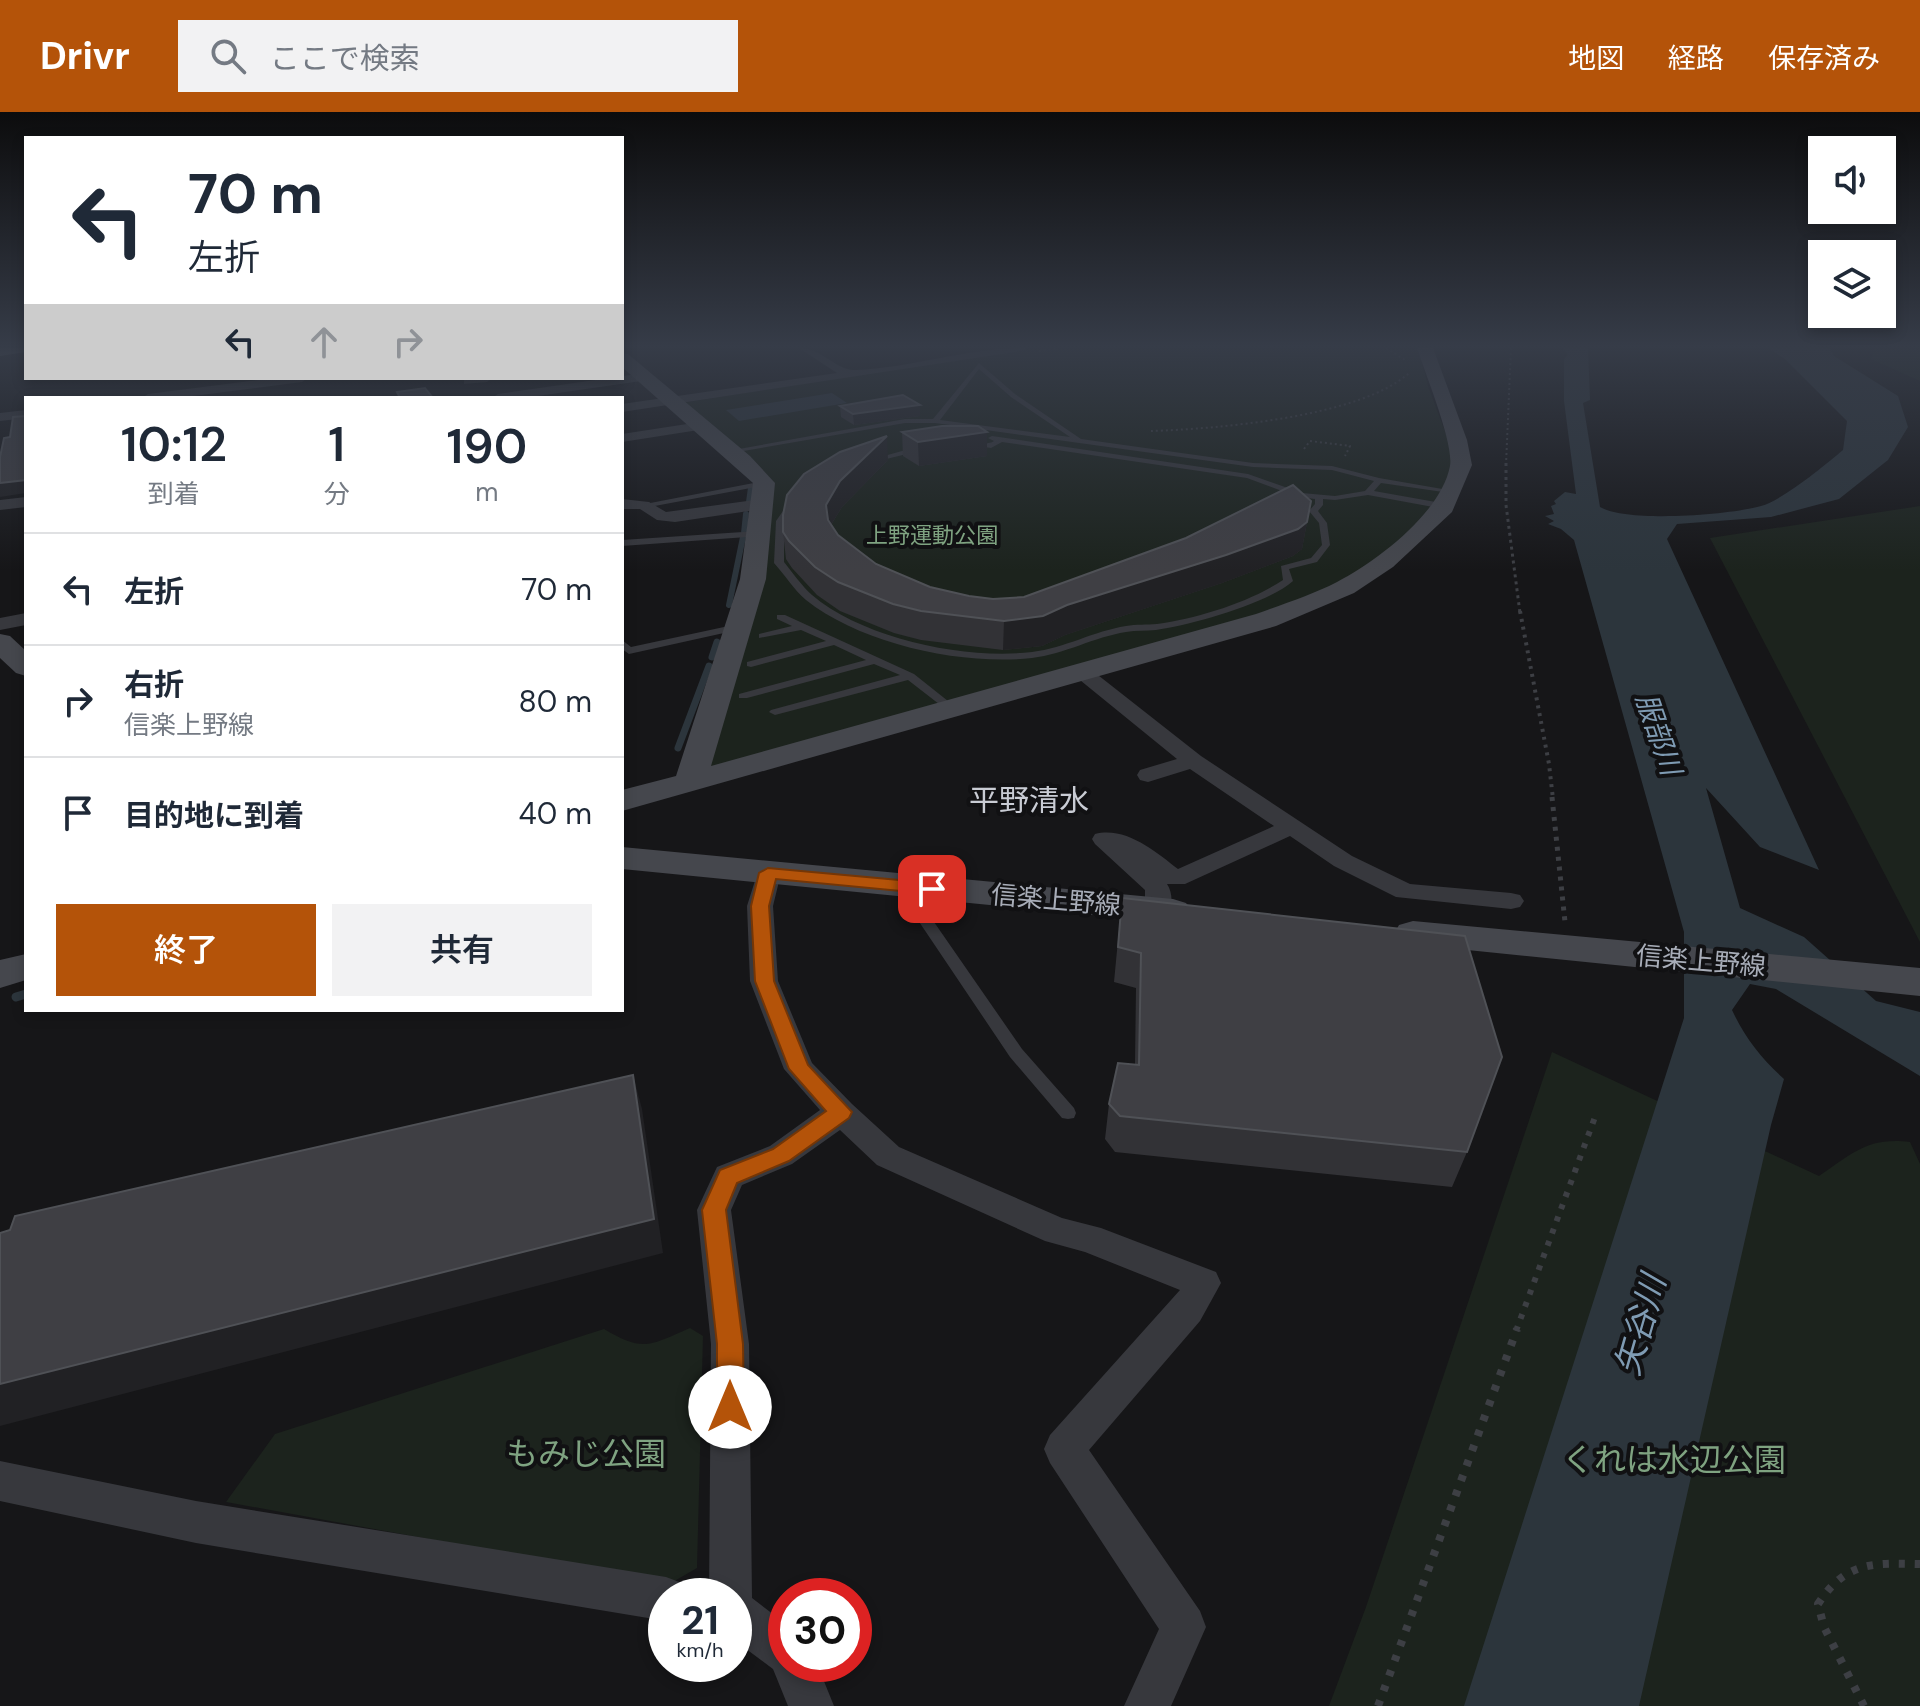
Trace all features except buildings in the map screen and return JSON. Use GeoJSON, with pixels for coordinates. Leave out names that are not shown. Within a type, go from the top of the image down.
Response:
{"type":"FeatureCollection","features":[{"type":"Feature","properties":{"kind":"street"},"geometry":{"type":"LineString","coordinates":[[690,782],[751,632],[753,579],[763,494],[762,478],[696,422]]}},
{"type":"Feature","properties":{"kind":"street"},"geometry":{"type":"LineString","coordinates":[[624,800],[1266,620],[1345,588],[1384,562],[1441,512],[1461,465],[1451,422]]}},
{"type":"Feature","properties":{"kind":"street"},"geometry":{"type":"LineString","coordinates":[[624,438],[700,426]]}},
{"type":"Feature","properties":{"kind":"street"},"geometry":{"type":"LineString","coordinates":[[624,504],[644,505],[663,517],[675,517],[763,494]]}},
{"type":"Feature","properties":{"kind":"street"},"geometry":{"type":"LineString","coordinates":[[0,505],[24,502]]}},
{"type":"Feature","properties":{"kind":"street"},"geometry":{"type":"LineString","coordinates":[[0,624],[24,619]]}},
{"type":"Feature","properties":{"kind":"street"},"geometry":{"type":"LineString","coordinates":[[0,642],[24,665]]}},
{"type":"Feature","properties":{"kind":"street"},"geometry":{"type":"LineString","coordinates":[[1082,672],[1193,761],[1343,861],[1405,891],[1511,901]]}},
{"type":"Feature","properties":{"kind":"street"},"geometry":{"type":"LineString","coordinates":[[1148,775],[1193,761]]}},
{"type":"Feature","properties":{"kind":"street"},"geometry":{"type":"LineString","coordinates":[[1158,910],[1158,890],[1150,879],[1104,839],[1135,848],[1176,879],[1293,826]]}},
{"type":"Feature","properties":{"kind":"street","name":"信楽上野線"},"geometry":{"type":"LineString","coordinates":[[624,858],[1205,914]]}},
{"type":"Feature","properties":{"kind":"street"},"geometry":{"type":"LineString","coordinates":[[768,873],[760,906],[764,981],[799,1069],[841,1112],[888,1156],[1057,1231],[1089,1238],[1203,1283],[1187,1310],[1064,1449],[1184,1627],[1147,1706]]}},
{"type":"Feature","properties":{"kind":"street","name":"信楽上野線"},"geometry":{"type":"LineString","coordinates":[[1378,931],[1920,982]]}},
{"type":"Feature","properties":{"kind":"street"},"geometry":{"type":"LineString","coordinates":[[0,974],[24,968]]}},
{"type":"Feature","properties":{"kind":"street"},"geometry":{"type":"LineString","coordinates":[[731,1578],[730,1344],[714,1210],[729,1176],[781,1155],[841,1112]]}},
{"type":"Feature","properties":{"kind":"street"},"geometry":{"type":"LineString","coordinates":[[0,1481],[196,1522],[648,1596]]}},
{"type":"Feature","properties":{"kind":"street"},"geometry":{"type":"LineString","coordinates":[[752,1626],[768,1638]]}},
{"type":"Feature","properties":{"kind":"street"},"geometry":{"type":"LineString","coordinates":[[801,1682],[811,1706]]}},
{"type":"Feature","properties":{"kind":"lane"},"geometry":{"type":"LineString","coordinates":[[735,454],[898,422]]}},
{"type":"Feature","properties":{"kind":"lane"},"geometry":{"type":"LineString","coordinates":[[947,422],[1274,466],[1332,468],[1447,498]]}},
{"type":"Feature","properties":{"kind":"lane"},"geometry":{"type":"LineString","coordinates":[[1051,422],[1092,453]]}},
{"type":"Feature","properties":{"kind":"lane"},"geometry":{"type":"LineString","coordinates":[[952,432],[962,424]]}},
{"type":"Feature","properties":{"kind":"lane"},"geometry":{"type":"LineString","coordinates":[[735,454],[897,430],[952,432],[1248,476],[1319,498],[1368,493],[1447,498]]}},
{"type":"Feature","properties":{"kind":"lane"},"geometry":{"type":"LineString","coordinates":[[959,444],[991,446],[1001,439]]}},
{"type":"Feature","properties":{"kind":"lane"},"geometry":{"type":"LineString","coordinates":[[864,463],[904,450],[931,446]]}},
{"type":"Feature","properties":{"kind":"lane"},"geometry":{"type":"LineString","coordinates":[[1261,482],[1261,474],[1274,466]]}},
{"type":"Feature","properties":{"kind":"lane"},"geometry":{"type":"LineString","coordinates":[[1368,493],[1379,480]]}},
{"type":"Feature","properties":{"kind":"lane"},"geometry":{"type":"LineString","coordinates":[[806,493],[797,499],[780,521],[778,549],[779,563],[811,599],[850,621],[902,641],[960,654],[1001,658],[1055,651],[1127,629],[1164,626],[1256,597],[1283,585],[1288,581],[1284,568],[1314,560],[1326,545],[1323,523],[1313,511],[1319,505],[1319,498]]}},
{"type":"Feature","properties":{"kind":"lane"},"geometry":{"type":"LineString","coordinates":[[624,543],[758,534]]}},
{"type":"Feature","properties":{"kind":"lane"},"geometry":{"type":"LineString","coordinates":[[781,617],[910,676],[952,709]]}},
{"type":"Feature","properties":{"kind":"lane"},"geometry":{"type":"LineString","coordinates":[[624,645],[629,651],[801,627]]}},
{"type":"Feature","properties":{"kind":"lane"},"geometry":{"type":"LineString","coordinates":[[751,664],[835,642]]}},
{"type":"Feature","properties":{"kind":"lane"},"geometry":{"type":"LineString","coordinates":[[743,696],[876,660]]}},
{"type":"Feature","properties":{"kind":"lane"},"geometry":{"type":"LineString","coordinates":[[775,712],[910,676]]}},
{"type":"Feature","properties":{"kind":"lane"},"geometry":{"type":"LineString","coordinates":[[902,886],[1016,1053],[1068,1113]]}},
{"type":"Feature","properties":{"kind":"path"},"geometry":{"type":"LineString","coordinates":[[1145,430],[1214,427],[1237,422]]}},
{"type":"Feature","properties":{"kind":"path"},"geometry":{"type":"LineString","coordinates":[[1507,422],[1506,505],[1522,629],[1549,764],[1567,949]]}},
{"type":"Feature","properties":{"kind":"path"},"geometry":{"type":"LineString","coordinates":[[1310,441],[1350,446]]}},
{"type":"Feature","properties":{"kind":"path"},"geometry":{"type":"LineString","coordinates":[[1378,1706],[1595,1117]]}},
{"type":"Feature","properties":{"kind":"path"},"geometry":{"type":"LineString","coordinates":[[1864,1706],[1824,1627],[1818,1604],[1828,1585],[1855,1566],[1920,1564]]}},
{"type":"Feature","properties":{"kind":"green space","name":"上野運動公園"},"geometry":{"type":"Polygon","coordinates":[[[702,422],[1442,422],[1458,466],[1439,512],[1382,562],[1264,619],[693,779],[766,483],[702,422]]]}},
{"type":"Feature","properties":{"kind":"green space"},"geometry":{"type":"Polygon","coordinates":[[[1920,506],[1920,942],[1710,538],[1920,506]]]}},
{"type":"Feature","properties":{"kind":"green space","name":"くれは水辺公園"},"geometry":{"type":"Polygon","coordinates":[[[1552,1052],[1819,1176],[1872,1144],[1910,1142],[1920,1164],[1920,1706],[1329,1706],[1366,1607],[1552,1052]]]}},
{"type":"Feature","properties":{"kind":"green space","name":"もみじ公園"},"geometry":{"type":"Polygon","coordinates":[[[690,1328],[703,1336],[697,1568],[680,1578],[648,1579],[226,1502],[275,1434],[604,1329],[638,1344],[665,1339],[690,1328]]]}},
{"type":"Feature","properties":{"kind":"water"},"geometry":{"type":"Polygon","coordinates":[[[1567,422],[1586,422],[1600,507],[1613,512],[1655,516],[1727,512],[1761,506],[1792,490],[1843,450],[1847,422],[1907,422],[1908,427],[1888,460],[1839,499],[1771,517],[1677,524],[1667,539],[1819,870],[1760,847],[1706,788],[1740,908],[1804,937],[1876,1001],[1920,1012],[1920,1076],[1776,989],[1750,984],[1732,1010],[1754,1047],[1784,1079],[1639,1706],[1464,1706],[1684,1018],[1684,932],[1574,540],[1561,529],[1548,524],[1554,521],[1545,516],[1554,514],[1551,506],[1565,492],[1576,494],[1567,422]]]}},
{"type":"Feature","properties":{"kind":"waterway"},"geometry":{"type":"LineString","coordinates":[[749,502],[751,488]]}},
{"type":"Feature","properties":{"kind":"waterway"},"geometry":{"type":"LineString","coordinates":[[744,533],[746,514]]}},
{"type":"Feature","properties":{"kind":"waterway"},"geometry":{"type":"LineString","coordinates":[[729,605],[743,537]]}},
{"type":"Feature","properties":{"kind":"waterway"},"geometry":{"type":"LineString","coordinates":[[712,657],[717,642]]}},
{"type":"Feature","properties":{"kind":"waterway"},"geometry":{"type":"LineString","coordinates":[[678,748],[709,666]]}},
{"type":"Feature","properties":{"kind":"waterway"},"geometry":{"type":"LineString","coordinates":[[16,997],[24,995]]}},
{"type":"Feature","properties":{"kind":"district","name":"平野清水"},"geometry":{"type":"Point","coordinates":[1029,801]}},
{"type":"Feature","properties":{"kind":"route"},"geometry":{"type":"LineString","coordinates":[[730,1407],[730,1344],[714,1210],[729,1176],[781,1155],[841,1112],[799,1069],[764,981],[760,906],[768,873],[932,889]]}},
{"type":"Feature","properties":{"kind":"water label","name":"服部川"},"geometry":{"type":"Point","coordinates":[1659,734]}},
{"type":"Feature","properties":{"kind":"water label","name":"矢谷川"},"geometry":{"type":"Point","coordinates":[1640,1325]}}]}
